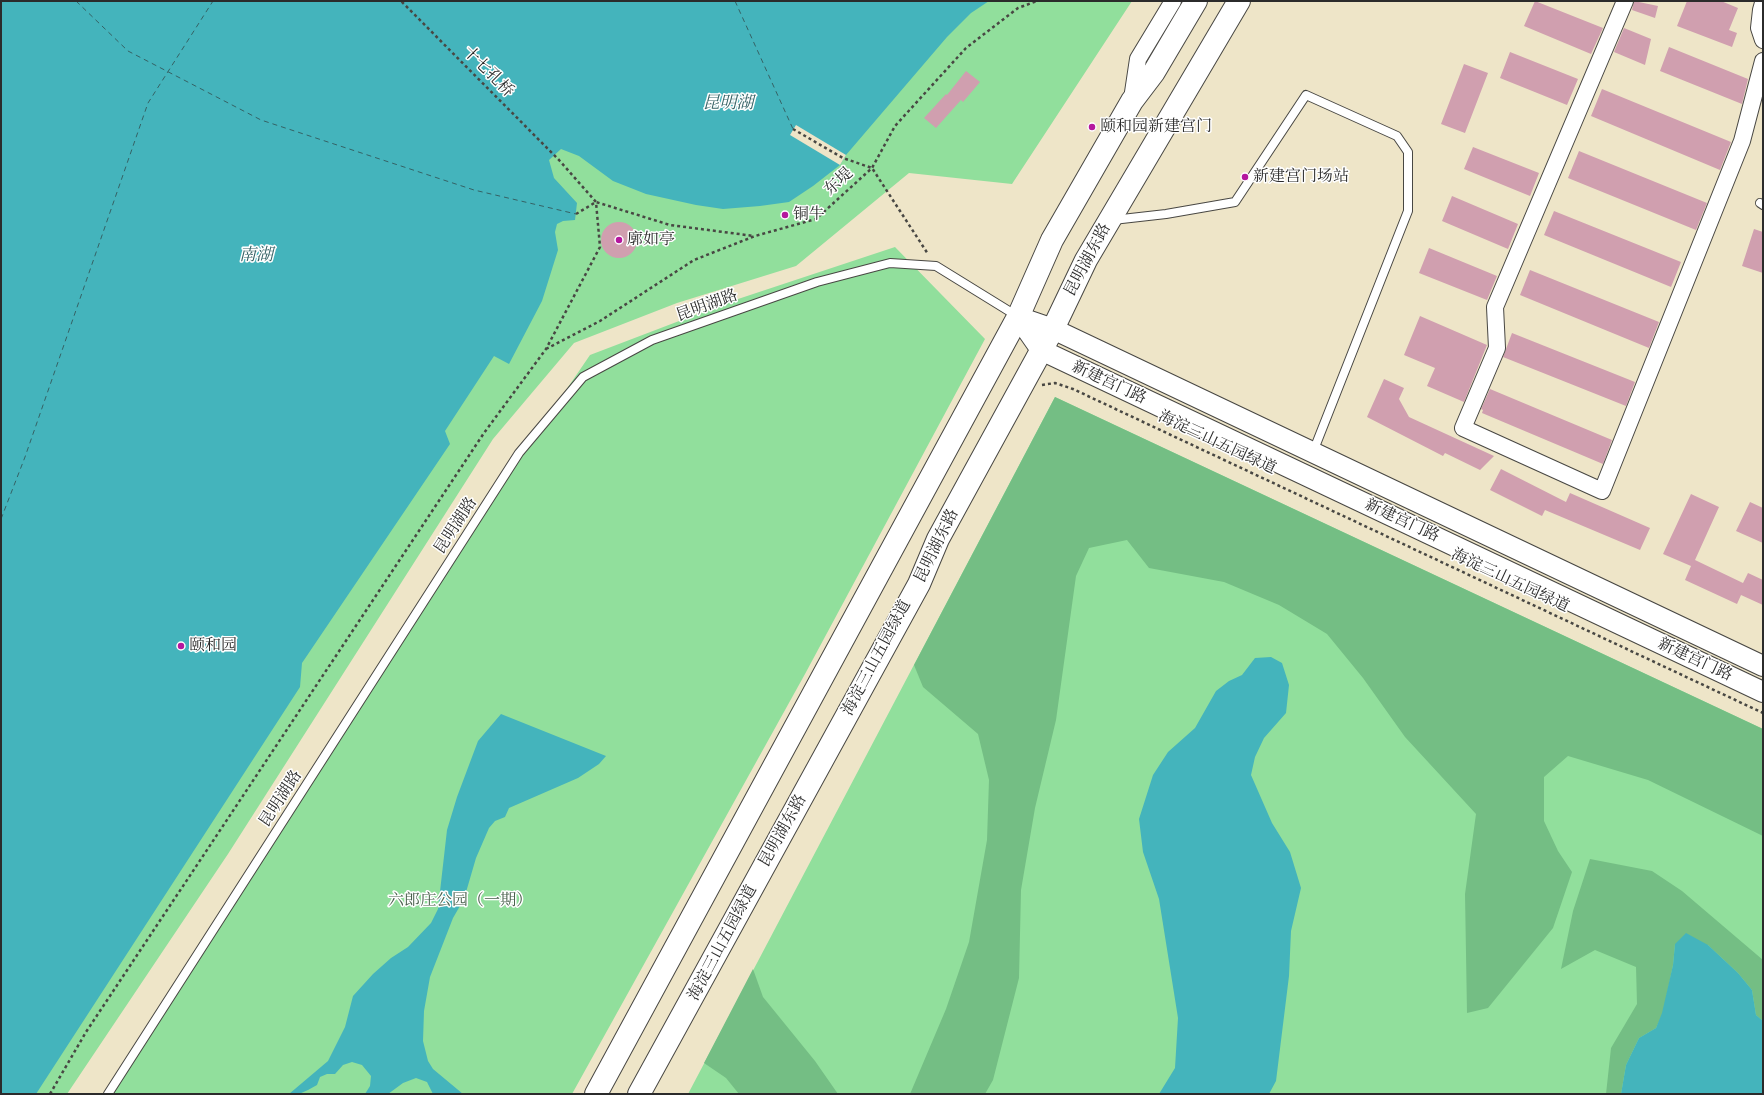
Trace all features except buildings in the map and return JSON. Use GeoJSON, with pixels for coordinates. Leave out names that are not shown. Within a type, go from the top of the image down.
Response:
{"type":"FeatureCollection","features":[{"type":"Feature","properties":{"kind":"main road"},"geometry":{"type":"LineString","coordinates":[[596,1094],[1018,317],[1052,240],[1132,100],[1154,72],[1196,1]]}},
{"type":"Feature","properties":{"kind":"main road","name":"昆明湖东路"},"geometry":{"type":"LineString","coordinates":[[639,1094],[919,584],[938,539],[1053,329],[1086,260],[1239,1]]}},
{"type":"Feature","properties":{"kind":"street"},"geometry":{"type":"LineString","coordinates":[[1132,100],[1138,60],[1173,1]]}},
{"type":"Feature","properties":{"kind":"street"},"geometry":{"type":"LineString","coordinates":[[1625,1],[1495,307],[1497,348],[1463,428],[1602,491],[1742,141],[1763,61]]}},
{"type":"Feature","properties":{"kind":"street"},"geometry":{"type":"LineString","coordinates":[[1763,3],[1759,28],[1763,40]]}},
{"type":"Feature","properties":{"kind":"street"},"geometry":{"type":"LineString","coordinates":[[1018,317],[1041,350]]}},
{"type":"Feature","properties":{"kind":"street","name":"新建宫门路"},"geometry":{"type":"LineString","coordinates":[[1018,317],[1053,329],[1763,666]]}},
{"type":"Feature","properties":{"kind":"street","name":"新建宫门路"},"geometry":{"type":"LineString","coordinates":[[1041,350],[1763,692]]}},
{"type":"Feature","properties":{"kind":"lane"},"geometry":{"type":"LineString","coordinates":[[1110,220],[1166,214],[1235,202],[1306,95],[1397,136],[1408,152],[1408,211],[1313,452]]}},
{"type":"Feature","properties":{"kind":"lane","name":"昆明湖路"},"geometry":{"type":"LineString","coordinates":[[108,1094],[519,453],[582,377],[652,340],[817,282],[890,263],[936,266],[1018,317]]}},
{"type":"Feature","properties":{"kind":"path","name":"十七孔桥"},"geometry":{"type":"LineString","coordinates":[[401,1],[558,160],[596,202]]}},
{"type":"Feature","properties":{"kind":"path","name":"东堤"},"geometry":{"type":"LineString","coordinates":[[546,350],[600,321],[694,260],[755,236],[816,219],[872,168],[895,126],[966,48],[1018,8],[1036,1]]}},
{"type":"Feature","properties":{"kind":"path"},"geometry":{"type":"LineString","coordinates":[[793,129],[843,158],[872,168],[936,266]]}},
{"type":"Feature","properties":{"kind":"path"},"geometry":{"type":"LineString","coordinates":[[576,214],[596,202],[670,225],[755,236]]}},
{"type":"Feature","properties":{"kind":"path"},"geometry":{"type":"LineString","coordinates":[[50,1094],[86,1032],[475,446],[546,350],[600,247],[596,202]]}},
{"type":"Feature","properties":{"kind":"path","name":"海淀三山五园绿道"},"geometry":{"type":"LineString","coordinates":[[1038,390],[1042,385],[1055,383],[1073,389],[1763,713]]}},
{"type":"Feature","properties":{"kind":"green space","name":"南湖"},"geometry":{"type":"Polygon","coordinates":[[[1,1],[1132,1],[1012,184],[909,173],[796,266],[677,303],[574,343],[493,439],[228,854],[67,1094],[1,1094],[1,1]]]}},
{"type":"Feature","properties":{"kind":"green space","name":"六郎庄公园（一期）"},"geometry":{"type":"Polygon","coordinates":[[[895,247],[985,339],[805,674],[572,1094],[108,1094],[473,526],[590,355],[729,302],[895,247]]]}},
{"type":"Feature","properties":{"kind":"green space"},"geometry":{"type":"Polygon","coordinates":[[[1055,397],[1763,729],[1763,1094],[688,1094],[1055,397]]]}},
{"type":"Feature","properties":{"kind":"green space"},"geometry":{"type":"Polygon","coordinates":[[[1055,397],[1763,729],[1763,836],[1648,780],[1568,756],[1544,777],[1544,821],[1558,851],[1572,872],[1553,928],[1488,1008],[1467,1013],[1465,894],[1476,814],[1405,737],[1363,678],[1327,634],[1279,605],[1224,582],[1149,568],[1127,540],[1089,548],[1076,576],[1056,720],[1035,808],[1021,890],[1019,978],[993,1080],[985,1094],[910,1094],[946,1009],[969,942],[987,840],[989,780],[978,734],[923,687],[914,665],[1055,397]]]}},
{"type":"Feature","properties":{"kind":"green space"},"geometry":{"type":"Polygon","coordinates":[[[1590,859],[1652,871],[1682,891],[1763,960],[1763,1021],[1756,1015],[1752,990],[1738,973],[1708,945],[1675,944],[1673,965],[1663,1013],[1656,1028],[1639,1038],[1626,1065],[1621,1094],[1606,1094],[1611,1048],[1637,1004],[1636,967],[1595,950],[1561,969],[1573,911],[1590,859]]]}},
{"type":"Feature","properties":{"kind":"green space"},"geometry":{"type":"Polygon","coordinates":[[[753,969],[763,997],[815,1061],[838,1094],[739,1094],[726,1078],[704,1063],[753,969]]]}},
{"type":"Feature","properties":{"kind":"water","name":"南湖"},"geometry":{"type":"Polygon","coordinates":[[[1,1],[989,1],[971,13],[947,37],[846,155],[840,165],[789,202],[723,209],[696,205],[646,194],[613,181],[579,156],[561,149],[549,160],[554,178],[577,203],[575,220],[563,221],[557,224],[555,232],[558,250],[542,301],[509,364],[494,356],[445,431],[450,444],[302,663],[300,687],[36,1094],[1,1094],[1,1]]]}},
{"type":"Feature","properties":{"kind":"water"},"geometry":{"type":"Polygon","coordinates":[[[1271,657],[1282,663],[1289,685],[1286,713],[1264,738],[1255,757],[1251,775],[1272,823],[1290,852],[1301,888],[1291,931],[1289,976],[1276,1081],[1269,1094],[1159,1094],[1175,1068],[1178,1018],[1159,899],[1143,852],[1139,819],[1153,775],[1168,752],[1195,728],[1216,691],[1229,681],[1242,675],[1255,658],[1271,657]]]}},
{"type":"Feature","properties":{"kind":"water"},"geometry":{"type":"Polygon","coordinates":[[[501,714],[606,756],[599,764],[578,778],[509,808],[505,817],[495,821],[489,828],[476,858],[464,899],[453,918],[430,977],[424,1011],[423,1041],[428,1061],[433,1069],[463,1094],[433,1094],[427,1082],[416,1078],[403,1083],[388,1094],[365,1094],[370,1086],[371,1076],[362,1065],[352,1062],[343,1065],[335,1074],[327,1074],[320,1077],[317,1085],[308,1090],[299,1094],[289,1094],[328,1061],[345,1027],[353,996],[373,974],[391,958],[408,947],[431,923],[438,909],[447,830],[457,797],[478,741],[501,714]]]}},
{"type":"Feature","properties":{"kind":"water"},"geometry":{"type":"Polygon","coordinates":[[[1686,933],[1708,945],[1738,973],[1752,990],[1756,1015],[1763,1021],[1763,1094],[1621,1094],[1626,1065],[1639,1038],[1656,1028],[1662,1013],[1673,965],[1675,944],[1686,933]]]}},
{"type":"Feature","properties":{"kind":"pier"},"geometry":{"type":"Polygon","coordinates":[[[796,125],[846,155],[840,165],[790,135],[796,125]]]}},
{"type":"Feature","properties":{"kind":"ferry route"},"geometry":{"type":"LineString","coordinates":[[76,1],[128,51],[261,120],[474,190],[576,214]]}},
{"type":"Feature","properties":{"kind":"ferry route"},"geometry":{"type":"LineString","coordinates":[[1,519],[25,457],[148,103],[213,1]]}},
{"type":"Feature","properties":{"kind":"ferry route"},"geometry":{"type":"LineString","coordinates":[[735,1],[793,129]]}},
{"type":"Feature","properties":{"kind":"place","name":"颐和园新建宫门"},"geometry":{"type":"Point","coordinates":[1092,127]}},
{"type":"Feature","properties":{"kind":"place","name":"新建宫门场站"},"geometry":{"type":"Point","coordinates":[1245,177]}},
{"type":"Feature","properties":{"kind":"place","name":"铜牛"},"geometry":{"type":"Point","coordinates":[785,215]}},
{"type":"Feature","properties":{"kind":"place","name":"廓如亭"},"geometry":{"type":"Point","coordinates":[619,240]}},
{"type":"Feature","properties":{"kind":"place","name":"颐和园"},"geometry":{"type":"Point","coordinates":[181,646]}},
{"type":"Feature","properties":{"kind":"water label","name":"昆明湖"},"geometry":{"type":"Point","coordinates":[728,104]}}]}
